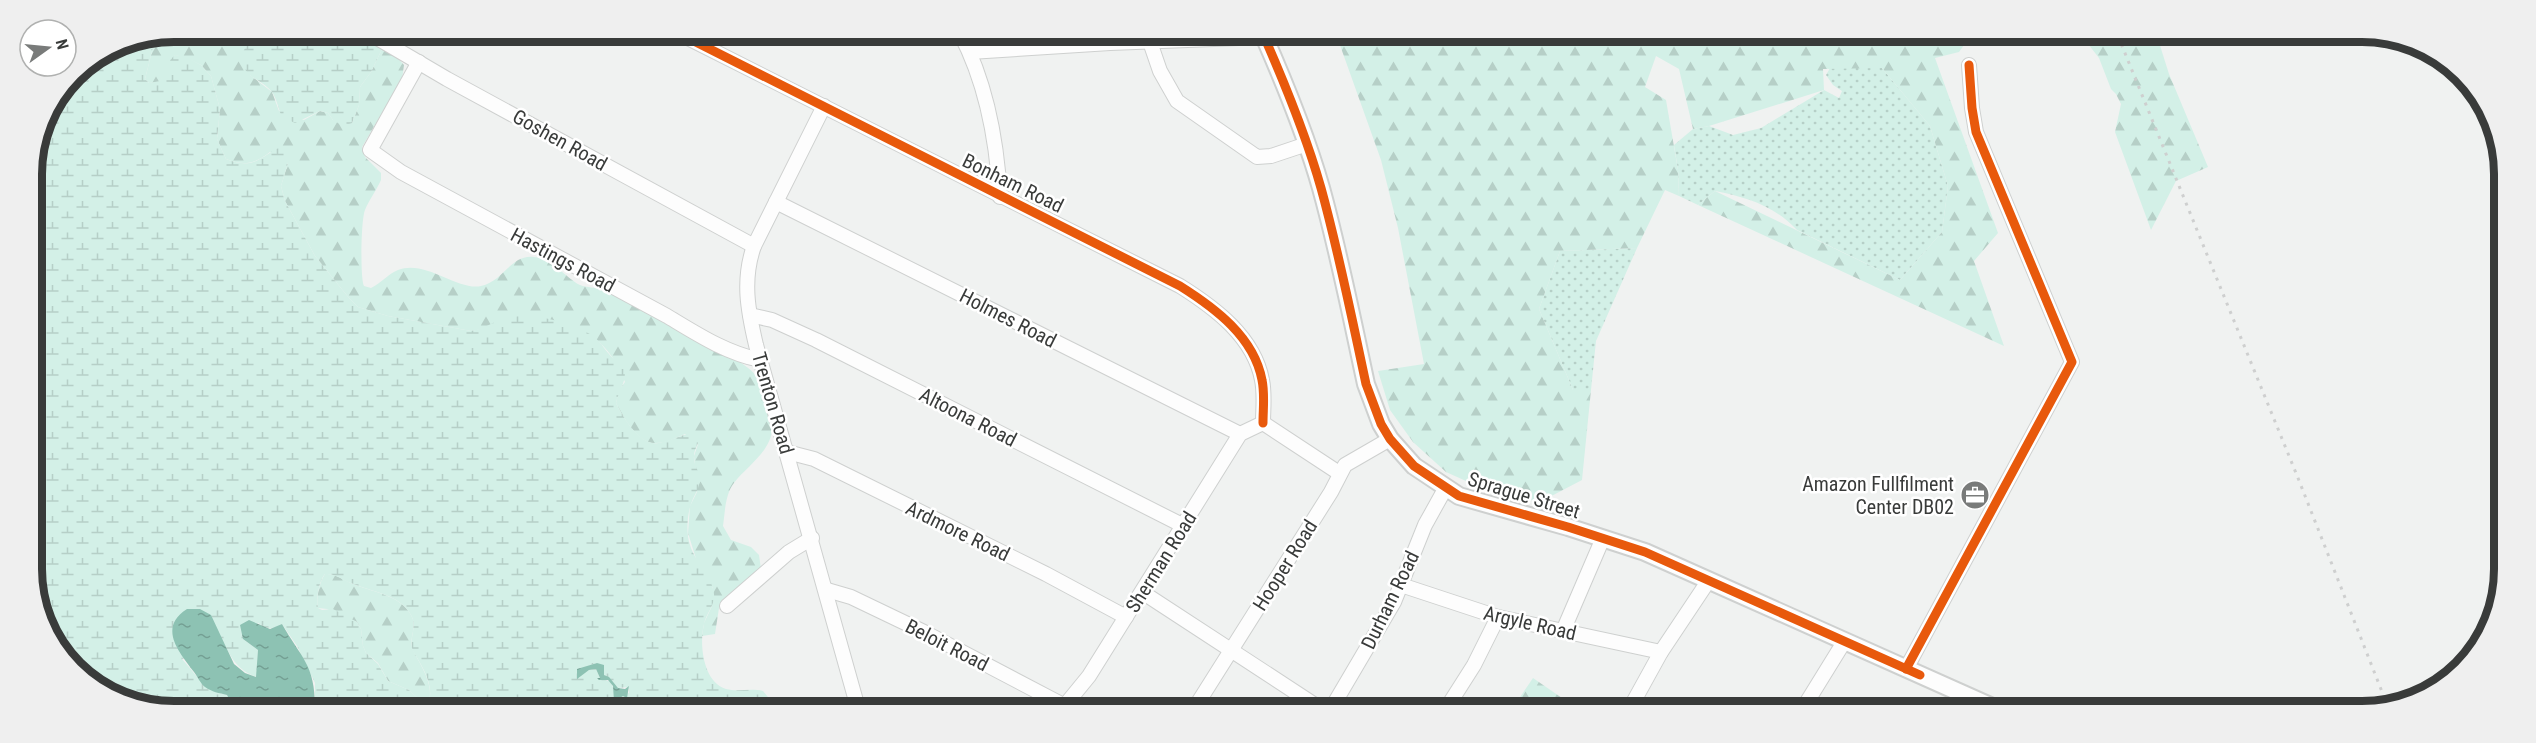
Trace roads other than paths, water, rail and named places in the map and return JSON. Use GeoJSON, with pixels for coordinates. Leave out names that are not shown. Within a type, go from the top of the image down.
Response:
{"type":"FeatureCollection","features":[{"type":"Feature","properties":{"kind":"main road","name":"Sprague Street"},"geometry":{"type":"LineString","coordinates":[[1266,42],[1307,144],[1333,232],[1366,384],[1381,424],[1390,439],[1414,466],[1445,489],[1459,496],[1645,552],[1978,701]]}},
{"type":"Feature","properties":{"kind":"street","name":"Goshen Road"},"geometry":{"type":"LineString","coordinates":[[384,42],[754,246]]}},
{"type":"Feature","properties":{"kind":"street","name":"Bonham Road"},"geometry":{"type":"LineString","coordinates":[[696,42],[1180,286],[1204,302],[1228,321],[1247,345],[1259,368],[1263,386],[1263,423]]}},
{"type":"Feature","properties":{"kind":"street"},"geometry":{"type":"LineString","coordinates":[[965,42],[970,52],[995,147],[1000,197]]}},
{"type":"Feature","properties":{"kind":"street"},"geometry":{"type":"LineString","coordinates":[[970,52],[1150,42],[1160,71],[1177,101],[1257,157],[1271,156],[1307,144]]}},
{"type":"Feature","properties":{"kind":"street","name":"Hastings Road"},"geometry":{"type":"LineString","coordinates":[[419,62],[370,150],[401,172],[667,316],[705,339],[736,353],[760,360]]}},
{"type":"Feature","properties":{"kind":"street"},"geometry":{"type":"LineString","coordinates":[[1906,669],[2072,362],[1976,132],[1969,65]]}},
{"type":"Feature","properties":{"kind":"street","name":"Trenton Road"},"geometry":{"type":"LineString","coordinates":[[824,106],[754,246],[746,276],[750,315],[760,360],[827,590],[856,701]]}},
{"type":"Feature","properties":{"kind":"street","name":"Holmes Road"},"geometry":{"type":"LineString","coordinates":[[776,202],[1240,434]]}},
{"type":"Feature","properties":{"kind":"street","name":"Altoona Road"},"geometry":{"type":"LineString","coordinates":[[750,315],[772,321],[816,340],[1184,526]]}},
{"type":"Feature","properties":{"kind":"street"},"geometry":{"type":"LineString","coordinates":[[1240,434],[1263,423],[1339,473]]}},
{"type":"Feature","properties":{"kind":"street","name":"Sherman Road"},"geometry":{"type":"LineString","coordinates":[[1069,701],[1089,676],[1240,434]]}},
{"type":"Feature","properties":{"kind":"street","name":"Hooper Road"},"geometry":{"type":"LineString","coordinates":[[1199,701],[1331,492],[1339,473],[1349,462],[1390,439]]}},
{"type":"Feature","properties":{"kind":"street","name":"Ardmore Road"},"geometry":{"type":"LineString","coordinates":[[787,452],[814,459],[1046,574],[1126,617]]}},
{"type":"Feature","properties":{"kind":"street","name":"Durham Road"},"geometry":{"type":"LineString","coordinates":[[1336,701],[1376,635],[1401,585],[1425,525],[1445,489]]}},
{"type":"Feature","properties":{"kind":"street"},"geometry":{"type":"LineString","coordinates":[[727,606],[789,552],[812,538]]}},
{"type":"Feature","properties":{"kind":"street"},"geometry":{"type":"LineString","coordinates":[[1563,631],[1603,538]]}},
{"type":"Feature","properties":{"kind":"street"},"geometry":{"type":"LineString","coordinates":[[1634,701],[1661,652],[1709,580]]}},
{"type":"Feature","properties":{"kind":"street","name":"Argyle Road"},"geometry":{"type":"LineString","coordinates":[[1401,585],[1498,617],[1661,652]]}},
{"type":"Feature","properties":{"kind":"street","name":"Beloit Road"},"geometry":{"type":"LineString","coordinates":[[827,590],[851,597],[924,632],[1053,701]]}},
{"type":"Feature","properties":{"kind":"street"},"geometry":{"type":"LineString","coordinates":[[1142,592],[1309,701]]}},
{"type":"Feature","properties":{"kind":"street"},"geometry":{"type":"LineString","coordinates":[[1451,701],[1474,664],[1498,617]]}},
{"type":"Feature","properties":{"kind":"street"},"geometry":{"type":"LineString","coordinates":[[1811,701],[1844,642]]}},
{"type":"Feature","properties":{"kind":"water"},"geometry":{"type":"Polygon","coordinates":[[[187,609],[200,609],[211,615],[234,664],[245,673],[256,677],[258,650],[243,639],[240,625],[249,620],[270,629],[282,624],[310,671],[315,701],[230,701],[227,695],[205,687],[183,657],[174,640],[173,624],[178,616],[187,609]]]}},
{"type":"Feature","properties":{"kind":"water"},"geometry":{"type":"Polygon","coordinates":[[[597,663],[604,665],[604,675],[609,677],[618,688],[625,689],[629,686],[627,698],[623,696],[614,701],[613,686],[608,680],[597,678],[600,678],[596,669],[589,670],[577,679],[577,669],[597,663]]]}},
{"type":"Feature","properties":{"kind":"railway"},"geometry":{"type":"LineString","coordinates":[[2120,42],[2298,478],[2385,699]]}},
{"type":"Feature","properties":{"kind":"place","name":"Amazon Fullfilment Center DB02"},"geometry":{"type":"Point","coordinates":[1975,495]}}]}
